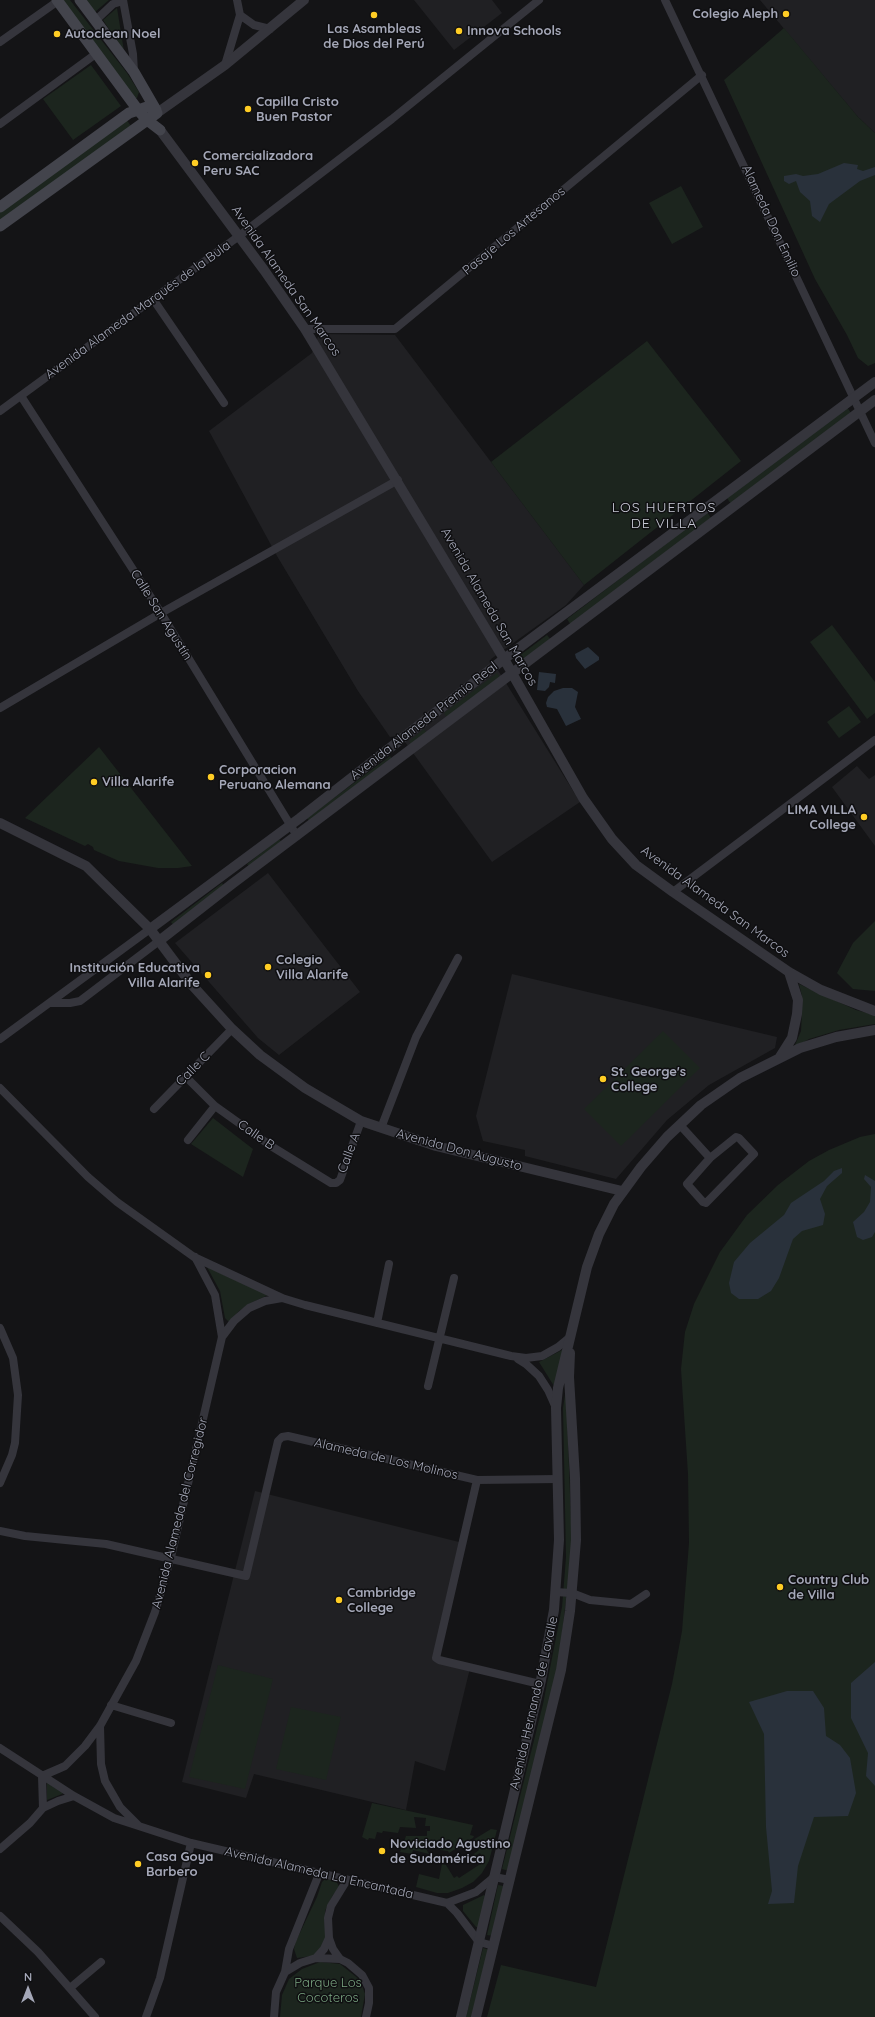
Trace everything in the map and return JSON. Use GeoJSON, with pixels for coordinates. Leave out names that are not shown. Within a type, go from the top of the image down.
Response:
{"type":"FeatureCollection","features":[{"type":"Feature","properties":{"kind":"main road","name":"Avenida Alameda San Marcos"},"geometry":{"type":"LineString","coordinates":[[58,0],[138,110],[147,120],[160,130]]}},
{"type":"Feature","properties":{"kind":"main road","name":"Avenida Alameda San Marcos"},"geometry":{"type":"LineString","coordinates":[[80,0],[134,72],[155,109],[160,130]]}},
{"type":"Feature","properties":{"kind":"main road"},"geometry":{"type":"LineString","coordinates":[[0,207],[129,113],[138,110],[155,109]]}},
{"type":"Feature","properties":{"kind":"main road"},"geometry":{"type":"LineString","coordinates":[[0,226],[147,120],[155,109]]}},
{"type":"Feature","properties":{"kind":"street"},"geometry":{"type":"LineString","coordinates":[[0,42],[58,0]]}},
{"type":"Feature","properties":{"kind":"street"},"geometry":{"type":"LineString","coordinates":[[96,20],[114,4],[123,0],[133,54],[134,72]]}},
{"type":"Feature","properties":{"kind":"street"},"geometry":{"type":"LineString","coordinates":[[225,65],[240,15],[237,0]]}},
{"type":"Feature","properties":{"kind":"street"},"geometry":{"type":"LineString","coordinates":[[155,109],[170,104],[225,65],[304,0]]}},
{"type":"Feature","properties":{"kind":"street","name":"Avenida Alameda Marqués de la Bula"},"geometry":{"type":"LineString","coordinates":[[0,411],[239,236],[392,119],[538,0]]}},
{"type":"Feature","properties":{"kind":"street","name":"Alameda Don Emilio"},"geometry":{"type":"LineString","coordinates":[[665,0],[702,75],[875,443]]}},
{"type":"Feature","properties":{"kind":"street"},"geometry":{"type":"LineString","coordinates":[[240,15],[254,25],[270,29]]}},
{"type":"Feature","properties":{"kind":"street"},"geometry":{"type":"LineString","coordinates":[[0,124],[97,53]]}},
{"type":"Feature","properties":{"kind":"street","name":"Pasaje Los Artesanos"},"geometry":{"type":"LineString","coordinates":[[305,329],[395,329],[702,75]]}},
{"type":"Feature","properties":{"kind":"street","name":"Avenida Alameda San Marcos"},"geometry":{"type":"LineString","coordinates":[[160,130],[239,236],[305,329],[398,480],[597,820],[612,839],[636,864],[673,892],[789,972],[821,990],[875,1011]]}},
{"type":"Feature","properties":{"kind":"street"},"geometry":{"type":"LineString","coordinates":[[153,299],[224,403]]}},
{"type":"Feature","properties":{"kind":"street","name":"Avenida Alameda Premio Real"},"geometry":{"type":"LineString","coordinates":[[0,1039],[289,826],[504,659],[875,382]]}},
{"type":"Feature","properties":{"kind":"street","name":"Calle San Agustín"},"geometry":{"type":"LineString","coordinates":[[21,396],[161,613],[289,826],[297,836]]}},
{"type":"Feature","properties":{"kind":"street","name":"Avenida Alameda Premio Real"},"geometry":{"type":"LineString","coordinates":[[50,1003],[70,1003],[80,1001],[404,754],[875,400]]}},
{"type":"Feature","properties":{"kind":"street"},"geometry":{"type":"LineString","coordinates":[[0,708],[161,613],[398,480]]}},
{"type":"Feature","properties":{"kind":"street"},"geometry":{"type":"LineString","coordinates":[[430,717],[439,728]]}},
{"type":"Feature","properties":{"kind":"street"},"geometry":{"type":"LineString","coordinates":[[673,892],[875,740]]}},
{"type":"Feature","properties":{"kind":"street"},"geometry":{"type":"LineString","coordinates":[[396,743],[404,754]]}},
{"type":"Feature","properties":{"kind":"street","name":"Avenida Don Augusto"},"geometry":{"type":"LineString","coordinates":[[0,823],[86,866],[150,929],[192,985],[232,1029],[260,1055],[305,1088],[361,1121],[380,1128],[436,1146],[622,1191]]}},
{"type":"Feature","properties":{"kind":"street"},"geometry":{"type":"LineString","coordinates":[[232,868],[240,878]]}},
{"type":"Feature","properties":{"kind":"street"},"geometry":{"type":"LineString","coordinates":[[380,1128],[416,1037],[458,958]]}},
{"type":"Feature","properties":{"kind":"street"},"geometry":{"type":"LineString","coordinates":[[779,1058],[792,1038],[797,1014],[798,1000],[789,972]]}},
{"type":"Feature","properties":{"kind":"street","name":"Calle C"},"geometry":{"type":"LineString","coordinates":[[154,1109],[232,1029]]}},
{"type":"Feature","properties":{"kind":"street","name":"Avenida Hernando de Lavalle"},"geometry":{"type":"LineString","coordinates":[[461,2017],[540,1684],[554,1610],[559,1540],[556,1408],[558,1388],[586,1267],[599,1234],[622,1191],[641,1167],[701,1105],[740,1078],[800,1048],[836,1037],[875,1030]]}},
{"type":"Feature","properties":{"kind":"street","name":"Calle B"},"geometry":{"type":"LineString","coordinates":[[185,1076],[215,1106],[271,1146],[331,1183],[336,1183]]}},
{"type":"Feature","properties":{"kind":"street"},"geometry":{"type":"LineString","coordinates":[[0,1088],[88,1177],[117,1202],[194,1256],[282,1298],[377,1323],[512,1356],[526,1358],[542,1356],[558,1347],[570,1337]]}},
{"type":"Feature","properties":{"kind":"street"},"geometry":{"type":"LineString","coordinates":[[188,1140],[215,1106]]}},
{"type":"Feature","properties":{"kind":"street","name":"Calle A"},"geometry":{"type":"LineString","coordinates":[[336,1183],[340,1180],[361,1121]]}},
{"type":"Feature","properties":{"kind":"street"},"geometry":{"type":"LineString","coordinates":[[680,1125],[710,1158]]}},
{"type":"Feature","properties":{"kind":"street"},"geometry":{"type":"LineString","coordinates":[[736,1137],[739,1138],[754,1154],[706,1203],[703,1202],[687,1184],[710,1158],[736,1137]]}},
{"type":"Feature","properties":{"kind":"street","name":"Avenida Alameda del Corregidor"},"geometry":{"type":"LineString","coordinates":[[42,1776],[65,1766],[76,1756],[100,1726],[136,1661],[155,1612],[171,1557],[222,1337],[215,1295],[194,1256]]}},
{"type":"Feature","properties":{"kind":"street"},"geometry":{"type":"LineString","coordinates":[[377,1323],[389,1264]]}},
{"type":"Feature","properties":{"kind":"street"},"geometry":{"type":"LineString","coordinates":[[428,1386],[454,1278]]}},
{"type":"Feature","properties":{"kind":"street","name":"Avenida Alameda del Corregidor"},"geometry":{"type":"LineString","coordinates":[[222,1337],[234,1321],[249,1308],[265,1301],[282,1298]]}},
{"type":"Feature","properties":{"kind":"street"},"geometry":{"type":"LineString","coordinates":[[0,1328],[13,1358],[18,1395],[15,1443],[12,1455],[0,1483]]}},
{"type":"Feature","properties":{"kind":"street","name":"Avenida Hernando de Lavalle"},"geometry":{"type":"LineString","coordinates":[[476,2017],[560,1670],[572,1593],[576,1525],[575,1478],[569,1378],[570,1337]]}},
{"type":"Feature","properties":{"kind":"street"},"geometry":{"type":"LineString","coordinates":[[512,1356],[526,1364],[539,1376],[548,1390],[556,1408]]}},
{"type":"Feature","properties":{"kind":"street","name":"Alameda de Los Molinos"},"geometry":{"type":"LineString","coordinates":[[171,1557],[246,1576],[278,1441],[282,1437],[288,1436],[477,1480],[558,1479]]}},
{"type":"Feature","properties":{"kind":"street"},"geometry":{"type":"LineString","coordinates":[[477,1480],[436,1658],[439,1660],[540,1684]]}},
{"type":"Feature","properties":{"kind":"street"},"geometry":{"type":"LineString","coordinates":[[0,1531],[25,1536],[106,1544],[171,1557]]}},
{"type":"Feature","properties":{"kind":"street"},"geometry":{"type":"LineString","coordinates":[[555,1592],[572,1593],[590,1600],[631,1604],[646,1594]]}},
{"type":"Feature","properties":{"kind":"street"},"geometry":{"type":"LineString","coordinates":[[111,1705],[171,1723]]}},
{"type":"Feature","properties":{"kind":"street","name":"Avenida Alameda del Corregidor"},"geometry":{"type":"LineString","coordinates":[[100,1726],[100,1764],[105,1781],[120,1807],[141,1828]]}},
{"type":"Feature","properties":{"kind":"street","name":"Avenida Alameda La Encantada"},"geometry":{"type":"LineString","coordinates":[[0,1748],[74,1796],[114,1818],[141,1828],[191,1843],[447,1903]]}},
{"type":"Feature","properties":{"kind":"street"},"geometry":{"type":"LineString","coordinates":[[42,1776],[43,1808]]}},
{"type":"Feature","properties":{"kind":"street"},"geometry":{"type":"LineString","coordinates":[[0,1849],[30,1823],[43,1808],[74,1796]]}},
{"type":"Feature","properties":{"kind":"street"},"geometry":{"type":"LineString","coordinates":[[146,2017],[160,1978],[191,1843]]}},
{"type":"Feature","properties":{"kind":"street"},"geometry":{"type":"LineString","coordinates":[[274,2017],[276,1992],[285,1972],[289,1949],[319,1874]]}},
{"type":"Feature","properties":{"kind":"street"},"geometry":{"type":"LineString","coordinates":[[494,1946],[479,1942],[458,1912],[447,1903],[476,1892],[494,1877],[510,1880]]}},
{"type":"Feature","properties":{"kind":"street"},"geometry":{"type":"LineString","coordinates":[[316,1958],[324,1948],[328,1938],[328,1918],[331,1906],[347,1880]]}},
{"type":"Feature","properties":{"kind":"street"},"geometry":{"type":"LineString","coordinates":[[0,1916],[38,1952],[95,2017]]}},
{"type":"Feature","properties":{"kind":"street"},"geometry":{"type":"LineString","coordinates":[[328,1938],[333,1949],[340,1958],[362,1975],[369,1988],[369,2004],[366,2017]]}},
{"type":"Feature","properties":{"kind":"street"},"geometry":{"type":"LineString","coordinates":[[285,1972],[300,1963],[316,1958],[340,1958]]}},
{"type":"Feature","properties":{"kind":"street"},"geometry":{"type":"LineString","coordinates":[[70,1988],[101,1962]]}},
{"type":"Feature","properties":{"kind":"shaded area","name":"Innova Schools"},"geometry":{"type":"Polygon","coordinates":[[[414,0],[492,0],[502,13],[454,50],[414,0]]]}},
{"type":"Feature","properties":{"kind":"shaded area"},"geometry":{"type":"Polygon","coordinates":[[[760,0],[875,0],[875,133],[858,117],[760,0]]]}},
{"type":"Feature","properties":{"kind":"shaded area"},"geometry":{"type":"Polygon","coordinates":[[[844,163],[858,165],[857,169],[863,171],[875,167],[875,175],[860,181],[829,204],[820,222],[812,216],[810,201],[800,192],[796,181],[789,184],[784,181],[784,176],[796,174],[803,176],[818,174],[844,163]]]}},
{"type":"Feature","properties":{"kind":"shaded area"},"geometry":{"type":"Polygon","coordinates":[[[319,334],[395,335],[584,585],[566,605],[491,659],[580,802],[492,862],[400,735],[390,737],[358,691],[277,556],[209,431],[312,353],[319,334]]]}},
{"type":"Feature","properties":{"kind":"shaded area"},"geometry":{"type":"Polygon","coordinates":[[[588,647],[599,657],[599,660],[585,669],[576,658],[575,654],[588,647]]]}},
{"type":"Feature","properties":{"kind":"shaded area"},"geometry":{"type":"Polygon","coordinates":[[[539,672],[556,674],[555,683],[550,682],[549,687],[545,691],[537,690],[539,672]]]}},
{"type":"Feature","properties":{"kind":"shaded area"},"geometry":{"type":"Polygon","coordinates":[[[563,688],[572,688],[578,692],[575,707],[581,719],[566,726],[557,709],[547,707],[546,703],[548,697],[554,691],[563,688]]]}},
{"type":"Feature","properties":{"kind":"shaded area","name":"LIMA VILLA College"},"geometry":{"type":"Polygon","coordinates":[[[857,766],[869,779],[875,775],[875,846],[832,787],[857,766]]]}},
{"type":"Feature","properties":{"kind":"shaded area","name":"Colegio Villa Alarife"},"geometry":{"type":"Polygon","coordinates":[[[268,873],[360,992],[279,1055],[258,1038],[175,943],[268,873]]]}},
{"type":"Feature","properties":{"kind":"shaded area","name":"St. George's College"},"geometry":{"type":"Polygon","coordinates":[[[512,974],[777,1037],[775,1048],[709,1085],[667,1120],[616,1179],[525,1156],[525,1150],[483,1141],[476,1116],[512,974]]]}},
{"type":"Feature","properties":{"kind":"shaded area"},"geometry":{"type":"Polygon","coordinates":[[[842,1168],[842,1173],[827,1186],[820,1199],[825,1214],[823,1225],[802,1231],[793,1239],[779,1278],[771,1291],[758,1299],[739,1299],[731,1293],[729,1283],[734,1262],[750,1243],[784,1215],[791,1203],[824,1181],[834,1171],[842,1168]]]}},
{"type":"Feature","properties":{"kind":"shaded area"},"geometry":{"type":"Polygon","coordinates":[[[865,1175],[875,1181],[875,1232],[872,1237],[863,1240],[857,1237],[853,1222],[864,1212],[870,1202],[871,1187],[864,1179],[865,1175]]]}},
{"type":"Feature","properties":{"kind":"shaded area","name":"Cambridge College"},"geometry":{"type":"Polygon","coordinates":[[[255,1491],[463,1543],[437,1657],[471,1664],[445,1771],[415,1761],[406,1810],[254,1774],[246,1798],[182,1782],[255,1491]]]}},
{"type":"Feature","properties":{"kind":"shaded area"},"geometry":{"type":"Polygon","coordinates":[[[875,1662],[875,1786],[866,1776],[868,1753],[851,1718],[851,1683],[875,1662]]]}},
{"type":"Feature","properties":{"kind":"shaded area"},"geometry":{"type":"Polygon","coordinates":[[[787,1691],[813,1691],[824,1708],[826,1736],[840,1745],[850,1758],[856,1793],[848,1816],[814,1817],[798,1866],[794,1903],[768,1904],[772,1891],[766,1827],[764,1734],[749,1702],[787,1691]]]}},
{"type":"Feature","properties":{"kind":"green space"},"geometry":{"type":"Polygon","coordinates":[[[59,0],[70,0],[127,73],[139,92],[137,98],[134,99],[59,0]]]}},
{"type":"Feature","properties":{"kind":"green space"},"geometry":{"type":"Polygon","coordinates":[[[86,0],[109,0],[95,12],[86,0]]]}},
{"type":"Feature","properties":{"kind":"green space"},"geometry":{"type":"Polygon","coordinates":[[[117,8],[124,51],[103,20],[117,8]]]}},
{"type":"Feature","properties":{"kind":"green space"},"geometry":{"type":"Polygon","coordinates":[[[784,28],[858,117],[875,133],[875,363],[868,366],[858,358],[847,335],[815,279],[724,80],[784,28]]]}},
{"type":"Feature","properties":{"kind":"green space"},"geometry":{"type":"Polygon","coordinates":[[[91,65],[121,106],[73,140],[43,99],[91,65]]]}},
{"type":"Feature","properties":{"kind":"green space"},"geometry":{"type":"Polygon","coordinates":[[[126,119],[131,126],[0,222],[0,211],[126,119]]]}},
{"type":"Feature","properties":{"kind":"green space"},"geometry":{"type":"Polygon","coordinates":[[[681,186],[703,227],[672,244],[649,203],[681,186]]]}},
{"type":"Feature","properties":{"kind":"green space"},"geometry":{"type":"Polygon","coordinates":[[[647,341],[741,461],[584,585],[491,462],[647,341]]]}},
{"type":"Feature","properties":{"kind":"green space"},"geometry":{"type":"Polygon","coordinates":[[[847,407],[851,413],[731,504],[727,498],[847,407]]]}},
{"type":"Feature","properties":{"kind":"green space"},"geometry":{"type":"Polygon","coordinates":[[[707,512],[711,518],[571,625],[567,619],[707,512]]]}},
{"type":"Feature","properties":{"kind":"green space"},"geometry":{"type":"Polygon","coordinates":[[[832,625],[875,682],[875,713],[867,719],[810,642],[832,625]]]}},
{"type":"Feature","properties":{"kind":"green space"},"geometry":{"type":"Polygon","coordinates":[[[547,635],[551,640],[523,661],[519,656],[547,635]]]}},
{"type":"Feature","properties":{"kind":"green space"},"geometry":{"type":"Polygon","coordinates":[[[497,673],[500,677],[447,718],[444,713],[497,673]]]}},
{"type":"Feature","properties":{"kind":"green space"},"geometry":{"type":"Polygon","coordinates":[[[849,706],[861,722],[839,738],[827,722],[849,706]]]}},
{"type":"Feature","properties":{"kind":"green space"},"geometry":{"type":"Polygon","coordinates":[[[424,729],[427,733],[412,745],[409,741],[424,729]]]}},
{"type":"Feature","properties":{"kind":"green space","name":"Villa Alarife"},"geometry":{"type":"Polygon","coordinates":[[[99,747],[192,866],[158,868],[119,861],[94,850],[93,847],[88,844],[85,846],[25,818],[99,747]]]}},
{"type":"Feature","properties":{"kind":"green space"},"geometry":{"type":"Polygon","coordinates":[[[390,756],[393,760],[310,823],[307,818],[390,756]]]}},
{"type":"Feature","properties":{"kind":"green space"},"geometry":{"type":"Polygon","coordinates":[[[279,839],[283,843],[250,868],[247,864],[279,839]]]}},
{"type":"Feature","properties":{"kind":"green space"},"geometry":{"type":"Polygon","coordinates":[[[222,883],[225,887],[174,926],[171,922],[222,883]]]}},
{"type":"Feature","properties":{"kind":"green space"},"geometry":{"type":"Polygon","coordinates":[[[875,921],[875,991],[853,989],[837,973],[853,943],[875,921]]]}},
{"type":"Feature","properties":{"kind":"green space"},"geometry":{"type":"Polygon","coordinates":[[[799,984],[856,1010],[875,1015],[875,1024],[839,1030],[809,1039],[799,1045],[795,1045],[801,1031],[802,996],[799,984]]]}},
{"type":"Feature","properties":{"kind":"green space"},"geometry":{"type":"Polygon","coordinates":[[[663,1031],[700,1068],[621,1146],[584,1109],[663,1031]]]}},
{"type":"Feature","properties":{"kind":"green space"},"geometry":{"type":"Polygon","coordinates":[[[213,1118],[253,1149],[243,1177],[191,1144],[213,1118]]]}},
{"type":"Feature","properties":{"kind":"green space","name":"Country Club de Villa"},"geometry":{"type":"Polygon","coordinates":[[[875,1134],[875,2017],[487,2017],[501,1965],[596,1987],[672,1684],[682,1631],[689,1543],[688,1474],[681,1369],[685,1332],[694,1304],[720,1252],[747,1215],[778,1185],[809,1161],[829,1150],[860,1137],[875,1134]]]}},
{"type":"Feature","properties":{"kind":"green space"},"geometry":{"type":"Polygon","coordinates":[[[207,1267],[268,1295],[239,1311],[229,1322],[225,1318],[220,1291],[207,1267]]]}},
{"type":"Feature","properties":{"kind":"green space"},"geometry":{"type":"Polygon","coordinates":[[[564,1349],[554,1386],[539,1362],[564,1349]]]}},
{"type":"Feature","properties":{"kind":"green space"},"geometry":{"type":"Polygon","coordinates":[[[566,1388],[572,1547],[559,1661],[509,1871],[502,1869],[543,1704],[562,1607],[566,1557],[563,1408],[566,1388]]]}},
{"type":"Feature","properties":{"kind":"green space"},"geometry":{"type":"Polygon","coordinates":[[[218,1665],[273,1679],[245,1789],[189,1777],[218,1665]]]}},
{"type":"Feature","properties":{"kind":"green space"},"geometry":{"type":"Polygon","coordinates":[[[291,1707],[341,1717],[326,1780],[276,1769],[291,1707]]]}},
{"type":"Feature","properties":{"kind":"green space"},"geometry":{"type":"Polygon","coordinates":[[[47,1783],[63,1793],[47,1800],[47,1783]]]}},
{"type":"Feature","properties":{"kind":"green space"},"geometry":{"type":"Polygon","coordinates":[[[372,1803],[473,1825],[470,1835],[474,1836],[449,1853],[448,1851],[440,1850],[434,1842],[425,1847],[429,1854],[413,1850],[412,1854],[400,1852],[406,1836],[427,1836],[427,1831],[430,1831],[430,1826],[425,1826],[426,1818],[414,1817],[416,1828],[400,1827],[398,1833],[383,1831],[382,1833],[377,1832],[375,1839],[369,1838],[368,1840],[362,1837],[372,1803]]]}},
{"type":"Feature","properties":{"kind":"green space"},"geometry":{"type":"Polygon","coordinates":[[[491,1829],[497,1830],[489,1861],[482,1873],[473,1882],[448,1893],[437,1893],[416,1887],[419,1874],[439,1879],[442,1864],[446,1865],[454,1878],[457,1876],[459,1878],[485,1861],[480,1853],[472,1857],[471,1856],[479,1850],[473,1840],[491,1829]]]}},
{"type":"Feature","properties":{"kind":"green space"},"geometry":{"type":"Polygon","coordinates":[[[325,1879],[336,1881],[340,1888],[333,1895],[325,1911],[325,1940],[318,1953],[312,1956],[297,1958],[294,1949],[296,1941],[317,1897],[322,1882],[325,1879]]]}},
{"type":"Feature","properties":{"kind":"green space"},"geometry":{"type":"Polygon","coordinates":[[[498,1885],[504,1886],[493,1936],[487,1935],[498,1885]]]}},
{"type":"Feature","properties":{"kind":"green space"},"geometry":{"type":"Polygon","coordinates":[[[484,1895],[486,1897],[478,1927],[476,1927],[463,1911],[463,1905],[484,1895]]]}},
{"type":"Feature","properties":{"kind":"green space"},"geometry":{"type":"Polygon","coordinates":[[[483,1948],[490,1950],[473,2017],[466,2017],[483,1948]]]}},
{"type":"Feature","properties":{"kind":"green space","name":"Parque Los Cocoteros"},"geometry":{"type":"Polygon","coordinates":[[[320,1962],[340,1964],[360,1980],[365,1994],[361,2017],[280,2017],[282,1995],[289,1979],[302,1969],[320,1962]]]}},
{"type":"Feature","properties":{"kind":"place","name":"Colegio Aleph"},"geometry":{"type":"Point","coordinates":[786,14]}},
{"type":"Feature","properties":{"kind":"place","name":"Las Asambleas de Dios del Perú"},"geometry":{"type":"Point","coordinates":[374,15]}},
{"type":"Feature","properties":{"kind":"place","name":"Innova Schools"},"geometry":{"type":"Point","coordinates":[459,31]}},
{"type":"Feature","properties":{"kind":"place","name":"Autoclean Noel"},"geometry":{"type":"Point","coordinates":[57,34]}},
{"type":"Feature","properties":{"kind":"place","name":"Capilla Cristo Buen Pastor"},"geometry":{"type":"Point","coordinates":[248,109]}},
{"type":"Feature","properties":{"kind":"place","name":"Comercializadora Peru SAC"},"geometry":{"type":"Point","coordinates":[195,163]}},
{"type":"Feature","properties":{"kind":"place","name":"Corporacion Peruano Alemana"},"geometry":{"type":"Point","coordinates":[211,777]}},
{"type":"Feature","properties":{"kind":"place","name":"Villa Alarife"},"geometry":{"type":"Point","coordinates":[94,782]}},
{"type":"Feature","properties":{"kind":"place","name":"LIMA VILLA College"},"geometry":{"type":"Point","coordinates":[864,817]}},
{"type":"Feature","properties":{"kind":"place","name":"Colegio Villa Alarife"},"geometry":{"type":"Point","coordinates":[268,967]}},
{"type":"Feature","properties":{"kind":"place","name":"Institución Educativa Villa Alarife"},"geometry":{"type":"Point","coordinates":[208,975]}},
{"type":"Feature","properties":{"kind":"place","name":"St. George's College"},"geometry":{"type":"Point","coordinates":[603,1079]}},
{"type":"Feature","properties":{"kind":"place","name":"Country Club de Villa"},"geometry":{"type":"Point","coordinates":[780,1587]}},
{"type":"Feature","properties":{"kind":"place","name":"Cambridge College"},"geometry":{"type":"Point","coordinates":[339,1600]}},
{"type":"Feature","properties":{"kind":"place","name":"Noviciado Agustino de Sudamérica"},"geometry":{"type":"Point","coordinates":[382,1851]}},
{"type":"Feature","properties":{"kind":"place","name":"Casa Goya Barbero"},"geometry":{"type":"Point","coordinates":[138,1864]}},
{"type":"Feature","properties":{"kind":"district","name":"LOS HUERTOS DE VILLA"},"geometry":{"type":"Point","coordinates":[664,516]}}]}
